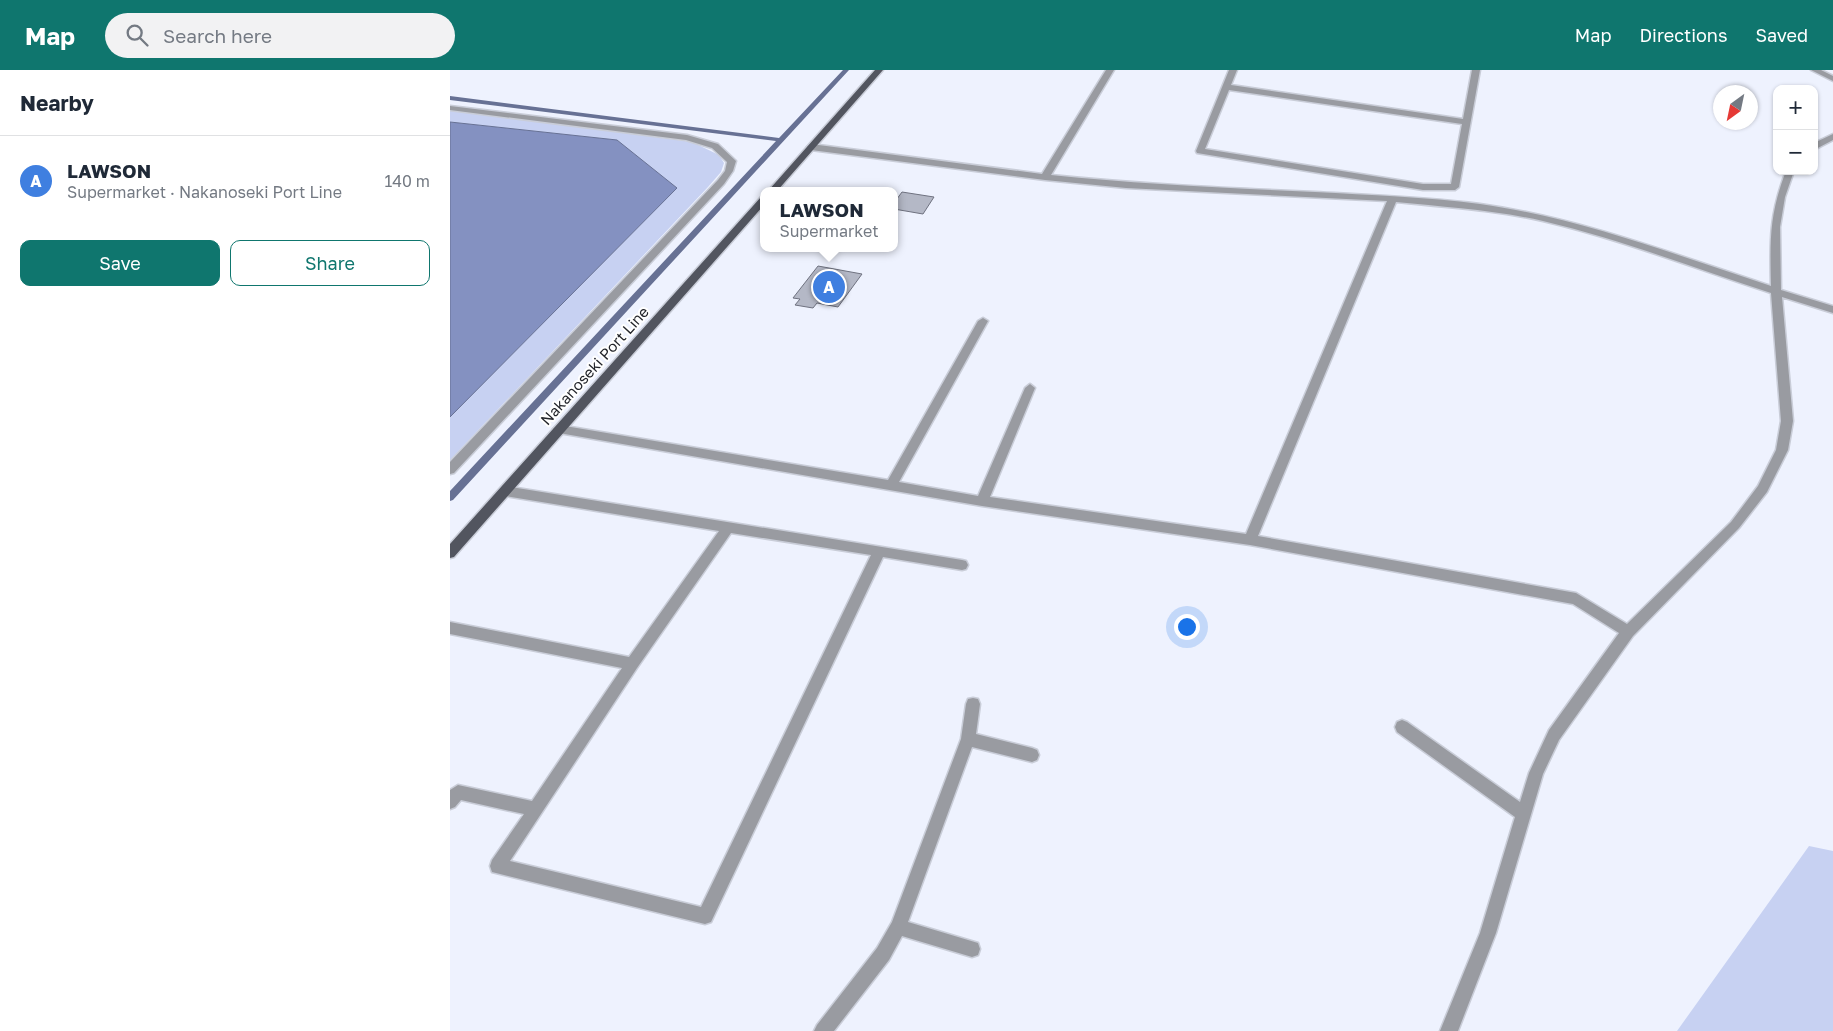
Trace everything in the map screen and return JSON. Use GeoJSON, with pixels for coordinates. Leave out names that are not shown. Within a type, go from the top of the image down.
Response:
{"type":"FeatureCollection","features":[{"type":"Feature","properties":{"kind":"main road"},"geometry":{"type":"LineString","coordinates":[[776,187],[879,70]]}},
{"type":"Feature","properties":{"kind":"main road","name":"Nakanoseki Port Line"},"geometry":{"type":"LineString","coordinates":[[450,553],[760,203]]}},
{"type":"Feature","properties":{"kind":"street"},"geometry":{"type":"LineString","coordinates":[[1046,178],[1110,70]]}},
{"type":"Feature","properties":{"kind":"street"},"geometry":{"type":"LineString","coordinates":[[1233,70],[1200,151],[1422,187],[1455,187],[1476,70]]}},
{"type":"Feature","properties":{"kind":"street"},"geometry":{"type":"LineString","coordinates":[[1815,70],[1833,79]]}},
{"type":"Feature","properties":{"kind":"street"},"geometry":{"type":"LineString","coordinates":[[1226,87],[1467,122]]}},
{"type":"Feature","properties":{"kind":"street"},"geometry":{"type":"LineString","coordinates":[[450,108],[687,138],[714,146],[725,153],[732,161],[729,171],[716,187],[450,470]]}},
{"type":"Feature","properties":{"kind":"street"},"geometry":{"type":"LineString","coordinates":[[1818,145],[1833,137]]}},
{"type":"Feature","properties":{"kind":"street"},"geometry":{"type":"LineString","coordinates":[[811,147],[1046,178],[1126,185],[1393,199],[1480,207],[1542,218],[1588,230],[1833,310]]}},
{"type":"Feature","properties":{"kind":"street"},"geometry":{"type":"LineString","coordinates":[[1449,1031],[1488,933],[1522,813],[1536,773],[1554,735],[1628,632],[1734,526],[1763,489],[1782,450],[1787,413],[1776,290],[1775,227],[1780,197],[1788,175]]}},
{"type":"Feature","properties":{"kind":"street"},"geometry":{"type":"LineString","coordinates":[[1250,540],[1393,199]]}},
{"type":"Feature","properties":{"kind":"street"},"geometry":{"type":"LineString","coordinates":[[891,485],[983,321]]}},
{"type":"Feature","properties":{"kind":"street"},"geometry":{"type":"LineString","coordinates":[[982,501],[1030,388]]}},
{"type":"Feature","properties":{"kind":"street"},"geometry":{"type":"LineString","coordinates":[[559,429],[982,501],[1250,540],[1576,599],[1628,632]]}},
{"type":"Feature","properties":{"kind":"street"},"geometry":{"type":"LineString","coordinates":[[505,491],[962,565]]}},
{"type":"Feature","properties":{"kind":"street"},"geometry":{"type":"LineString","coordinates":[[728,526],[632,664],[498,866],[704,916],[878,552]]}},
{"type":"Feature","properties":{"kind":"street"},"geometry":{"type":"LineString","coordinates":[[450,628],[632,664]]}},
{"type":"Feature","properties":{"kind":"street"},"geometry":{"type":"LineString","coordinates":[[824,1031],[883,954],[898,927],[968,739],[974,704]]}},
{"type":"Feature","properties":{"kind":"street"},"geometry":{"type":"LineString","coordinates":[[1402,727],[1522,813]]}},
{"type":"Feature","properties":{"kind":"street"},"geometry":{"type":"LineString","coordinates":[[968,739],[1032,755]]}},
{"type":"Feature","properties":{"kind":"street"},"geometry":{"type":"LineString","coordinates":[[450,802],[458,792],[535,809]]}},
{"type":"Feature","properties":{"kind":"street"},"geometry":{"type":"LineString","coordinates":[[898,927],[972,949]]}},
{"type":"Feature","properties":{"kind":"shaded area"},"geometry":{"type":"Polygon","coordinates":[[[450,110],[692,142],[719,155],[724,163],[721,172],[708,187],[450,460],[450,417],[677,188],[617,140],[450,122],[450,110]]]}},
{"type":"Feature","properties":{"kind":"shaded area"},"geometry":{"type":"Polygon","coordinates":[[[450,122],[617,140],[677,188],[450,417],[450,122]]]}},
{"type":"Feature","properties":{"kind":"shaded area"},"geometry":{"type":"Polygon","coordinates":[[[1809,846],[1833,851],[1833,1031],[1677,1031],[1809,846]]]}},
{"type":"Feature","properties":{"kind":"building"},"geometry":{"type":"Polygon","coordinates":[[[902,192],[934,197],[923,214],[898,210],[898,198],[902,192]]]}},
{"type":"Feature","properties":{"kind":"building"},"geometry":{"type":"Polygon","coordinates":[[[818,266],[862,274],[838,307],[817,303],[813,308],[795,305],[800,299],[793,298],[818,266]]]}},
{"type":"Feature","properties":{"kind":"waterway"},"geometry":{"type":"LineString","coordinates":[[781,140],[846,70]]}},
{"type":"Feature","properties":{"kind":"waterway"},"geometry":{"type":"LineString","coordinates":[[450,98],[781,140]]}},
{"type":"Feature","properties":{"kind":"waterway"},"geometry":{"type":"LineString","coordinates":[[450,497],[781,140]]}},
{"type":"Feature","properties":{"kind":"place","name":"LAWSON"},"geometry":{"type":"Point","coordinates":[829,287]}}]}
